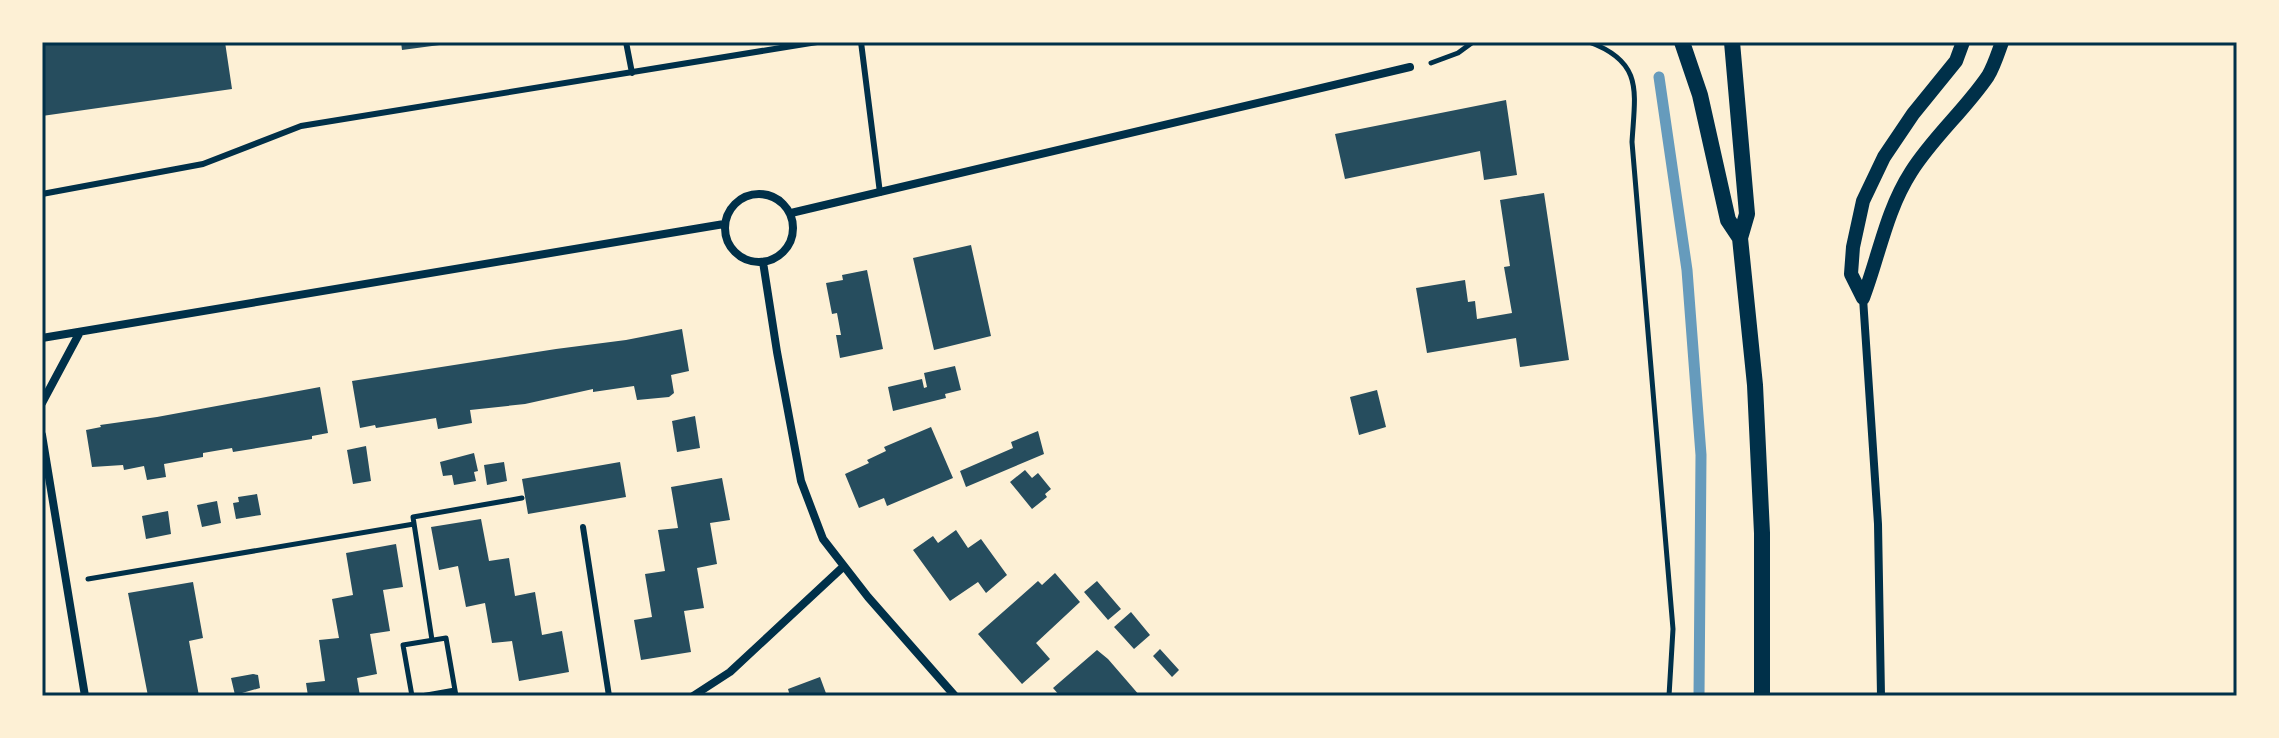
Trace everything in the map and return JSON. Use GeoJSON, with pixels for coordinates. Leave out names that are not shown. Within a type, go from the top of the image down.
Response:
{"type":"FeatureCollection","features":[{"type":"Feature","properties":{"kind":"main road"},"geometry":{"type":"LineString","coordinates":[[1682,42],[1700,95],[1728,220],[1740,238]]}},
{"type":"Feature","properties":{"kind":"main road"},"geometry":{"type":"LineString","coordinates":[[1732,42],[1747,214],[1740,238],[1756,399],[1762,533],[1762,696]]}},
{"type":"Feature","properties":{"kind":"street"},"geometry":{"type":"LineString","coordinates":[[1863,298],[1851,274],[1853,247],[1863,201],[1884,157],[1913,114],[1956,61],[1963,42]]}},
{"type":"Feature","properties":{"kind":"street"},"geometry":{"type":"LineString","coordinates":[[1881,696],[1878,524],[1863,298],[1891,212],[1909,174],[1990,73],[2002,42]]}},
{"type":"Feature","properties":{"kind":"street"},"geometry":{"type":"LineString","coordinates":[[791,213],[1410,67]]}},
{"type":"Feature","properties":{"kind":"street"},"geometry":{"type":"LineString","coordinates":[[753,193],[774,196],[791,213],[794,230],[790,244],[772,260],[763,262],[740,257],[726,238],[724,224],[733,205],[753,193]]}},
{"type":"Feature","properties":{"kind":"street"},"geometry":{"type":"LineString","coordinates":[[42,338],[724,224]]}},
{"type":"Feature","properties":{"kind":"street"},"geometry":{"type":"LineString","coordinates":[[763,262],[801,481],[823,539],[955,696]]}},
{"type":"Feature","properties":{"kind":"street"},"geometry":{"type":"LineString","coordinates":[[42,403],[80,332]]}},
{"type":"Feature","properties":{"kind":"street"},"geometry":{"type":"LineString","coordinates":[[42,435],[85,696]]}},
{"type":"Feature","properties":{"kind":"street"},"geometry":{"type":"LineString","coordinates":[[693,696],[730,672],[844,566]]}},
{"type":"Feature","properties":{"kind":"lane"},"geometry":{"type":"LineString","coordinates":[[626,42],[632,73]]}},
{"type":"Feature","properties":{"kind":"lane"},"geometry":{"type":"LineString","coordinates":[[42,194],[203,164],[301,126],[817,42],[834,42]]}},
{"type":"Feature","properties":{"kind":"lane"},"geometry":{"type":"LineString","coordinates":[[861,42],[880,193]]}},
{"type":"Feature","properties":{"kind":"lane"},"geometry":{"type":"LineString","coordinates":[[583,527],[609,696]]}},
{"type":"Feature","properties":{"kind":"path"},"geometry":{"type":"LineString","coordinates":[[1410,67],[1437,62],[1473,42]]}},
{"type":"Feature","properties":{"kind":"path"},"geometry":{"type":"LineString","coordinates":[[1589,42],[1610,50],[1626,66],[1636,90],[1632,142],[1673,629],[1669,696]]}},
{"type":"Feature","properties":{"kind":"path"},"geometry":{"type":"LineString","coordinates":[[432,640],[413,517],[522,498]]}},
{"type":"Feature","properties":{"kind":"path"},"geometry":{"type":"LineString","coordinates":[[66,582],[414,524]]}},
{"type":"Feature","properties":{"kind":"path"},"geometry":{"type":"LineString","coordinates":[[412,696],[403,645],[446,638],[456,693],[421,696]]}},
{"type":"Feature","properties":{"kind":"building"},"geometry":{"type":"Polygon","coordinates":[[[42,42],[225,42],[232,89],[42,116],[42,42]]]}},
{"type":"Feature","properties":{"kind":"building"},"geometry":{"type":"Polygon","coordinates":[[[401,42],[447,42],[447,44],[402,50],[401,42]]]}},
{"type":"Feature","properties":{"kind":"building"},"geometry":{"type":"Polygon","coordinates":[[[1506,100],[1517,175],[1484,180],[1480,151],[1345,179],[1335,134],[1506,100]]]}},
{"type":"Feature","properties":{"kind":"building"},"geometry":{"type":"Polygon","coordinates":[[[1544,193],[1569,360],[1520,367],[1516,338],[1427,353],[1416,288],[1465,280],[1468,302],[1475,301],[1477,319],[1512,313],[1504,267],[1510,266],[1500,200],[1544,193]]]}},
{"type":"Feature","properties":{"kind":"building"},"geometry":{"type":"Polygon","coordinates":[[[971,245],[991,336],[934,350],[913,258],[971,245]]]}},
{"type":"Feature","properties":{"kind":"building"},"geometry":{"type":"Polygon","coordinates":[[[867,270],[883,349],[840,358],[836,335],[841,335],[837,313],[832,314],[826,283],[843,280],[842,275],[867,270]]]}},
{"type":"Feature","properties":{"kind":"building"},"geometry":{"type":"Polygon","coordinates":[[[682,329],[689,371],[671,375],[674,393],[669,397],[637,400],[634,386],[593,392],[593,389],[525,404],[470,410],[472,423],[438,429],[436,418],[360,428],[352,381],[682,329]]]}},
{"type":"Feature","properties":{"kind":"building"},"geometry":{"type":"Polygon","coordinates":[[[955,366],[961,390],[945,394],[946,398],[893,411],[888,387],[922,379],[924,388],[927,387],[924,373],[955,366]]]}},
{"type":"Feature","properties":{"kind":"building"},"geometry":{"type":"Polygon","coordinates":[[[320,387],[328,433],[312,436],[312,439],[233,452],[232,448],[203,453],[203,457],[164,464],[166,477],[147,480],[144,466],[124,470],[123,465],[92,467],[86,430],[100,425],[320,387]]]}},
{"type":"Feature","properties":{"kind":"building"},"geometry":{"type":"Polygon","coordinates":[[[1377,390],[1386,427],[1359,435],[1350,397],[1377,390]]]}},
{"type":"Feature","properties":{"kind":"building"},"geometry":{"type":"Polygon","coordinates":[[[695,416],[700,448],[677,452],[672,421],[695,416]]]}},
{"type":"Feature","properties":{"kind":"building"},"geometry":{"type":"Polygon","coordinates":[[[931,427],[953,478],[887,506],[884,498],[859,508],[845,474],[869,463],[867,460],[886,451],[884,447],[931,427]]]}},
{"type":"Feature","properties":{"kind":"building"},"geometry":{"type":"Polygon","coordinates":[[[1038,431],[1044,454],[966,487],[960,471],[1013,448],[1011,442],[1038,431]]]}},
{"type":"Feature","properties":{"kind":"building"},"geometry":{"type":"Polygon","coordinates":[[[366,446],[371,481],[353,484],[347,450],[366,446]]]}},
{"type":"Feature","properties":{"kind":"building"},"geometry":{"type":"Polygon","coordinates":[[[474,453],[478,471],[474,472],[476,481],[454,485],[452,475],[443,476],[440,462],[474,453]]]}},
{"type":"Feature","properties":{"kind":"building"},"geometry":{"type":"Polygon","coordinates":[[[504,462],[507,481],[487,485],[484,465],[504,462]]]}},
{"type":"Feature","properties":{"kind":"building"},"geometry":{"type":"Polygon","coordinates":[[[620,462],[626,497],[528,514],[522,479],[620,462]]]}},
{"type":"Feature","properties":{"kind":"building"},"geometry":{"type":"Polygon","coordinates":[[[1025,470],[1032,478],[1038,473],[1051,489],[1045,494],[1047,497],[1032,509],[1010,482],[1025,470]]]}},
{"type":"Feature","properties":{"kind":"building"},"geometry":{"type":"Polygon","coordinates":[[[722,478],[730,520],[710,523],[717,564],[697,568],[704,608],[684,611],[691,652],[641,660],[634,620],[652,617],[645,574],[665,571],[658,530],[678,528],[671,487],[722,478]]]}},
{"type":"Feature","properties":{"kind":"building"},"geometry":{"type":"Polygon","coordinates":[[[257,494],[261,515],[236,519],[233,503],[239,502],[238,497],[257,494]]]}},
{"type":"Feature","properties":{"kind":"building"},"geometry":{"type":"Polygon","coordinates":[[[217,501],[221,523],[202,527],[197,505],[217,501]]]}},
{"type":"Feature","properties":{"kind":"building"},"geometry":{"type":"Polygon","coordinates":[[[168,511],[171,534],[146,539],[142,516],[168,511]]]}},
{"type":"Feature","properties":{"kind":"building"},"geometry":{"type":"Polygon","coordinates":[[[481,519],[489,561],[509,558],[515,596],[535,592],[542,635],[562,631],[569,672],[519,681],[512,641],[492,643],[485,603],[466,607],[458,566],[439,570],[431,527],[481,519]]]}},
{"type":"Feature","properties":{"kind":"building"},"geometry":{"type":"Polygon","coordinates":[[[956,530],[968,548],[981,539],[1007,575],[986,593],[978,582],[950,601],[913,550],[933,536],[938,543],[956,530]]]}},
{"type":"Feature","properties":{"kind":"building"},"geometry":{"type":"Polygon","coordinates":[[[396,544],[403,587],[383,590],[390,631],[370,634],[377,674],[357,678],[360,696],[308,696],[306,683],[325,681],[319,640],[339,638],[332,599],[353,595],[346,553],[396,544]]]}},
{"type":"Feature","properties":{"kind":"building"},"geometry":{"type":"Polygon","coordinates":[[[1055,573],[1080,602],[1036,643],[1050,659],[1022,684],[978,634],[1038,581],[1042,585],[1055,573]]]}},
{"type":"Feature","properties":{"kind":"building"},"geometry":{"type":"Polygon","coordinates":[[[1097,581],[1121,609],[1108,620],[1084,592],[1097,581]]]}},
{"type":"Feature","properties":{"kind":"building"},"geometry":{"type":"Polygon","coordinates":[[[193,582],[203,638],[189,641],[199,696],[148,696],[128,593],[193,582]]]}},
{"type":"Feature","properties":{"kind":"building"},"geometry":{"type":"Polygon","coordinates":[[[1131,612],[1150,635],[1134,649],[1114,627],[1131,612]]]}},
{"type":"Feature","properties":{"kind":"building"},"geometry":{"type":"Polygon","coordinates":[[[1160,649],[1179,670],[1172,677],[1153,656],[1160,649]]]}},
{"type":"Feature","properties":{"kind":"building"},"geometry":{"type":"Polygon","coordinates":[[[1097,650],[1140,696],[1060,696],[1053,688],[1097,650]]]}},
{"type":"Feature","properties":{"kind":"building"},"geometry":{"type":"Polygon","coordinates":[[[258,675],[260,688],[235,695],[231,678],[258,675]]]}},
{"type":"Feature","properties":{"kind":"building"},"geometry":{"type":"Polygon","coordinates":[[[820,677],[827,696],[790,696],[788,689],[820,677]]]}},
{"type":"Feature","properties":{"kind":"waterway"},"geometry":{"type":"LineString","coordinates":[[1659,77],[1687,270],[1701,455],[1699,696]]}}]}
